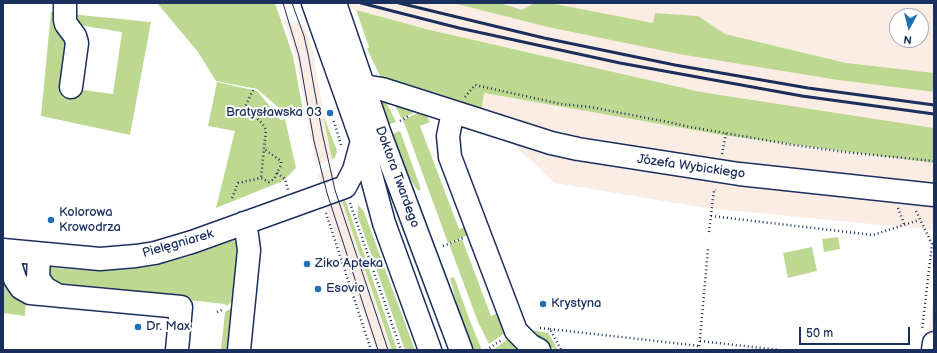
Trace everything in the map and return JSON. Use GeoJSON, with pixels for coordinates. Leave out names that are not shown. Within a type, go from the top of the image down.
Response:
{"type":"FeatureCollection","features":[{"type":"Feature","properties":{"kind":"street"},"geometry":{"type":"LineString","coordinates":[[65,3],[66,24],[75,36],[77,43],[72,86]]}},
{"type":"Feature","properties":{"kind":"street","name":"Doktora Twardego"},"geometry":{"type":"LineString","coordinates":[[313,3],[322,29],[352,144],[384,223],[430,350]]}},
{"type":"Feature","properties":{"kind":"street","name":"Doktora Twardego"},"geometry":{"type":"LineString","coordinates":[[336,3],[380,134],[461,350]]}},
{"type":"Feature","properties":{"kind":"street","name":"Józefa Wybickiego"},"geometry":{"type":"LineString","coordinates":[[364,87],[376,88],[551,143],[578,149],[739,174],[934,195]]}},
{"type":"Feature","properties":{"kind":"street"},"geometry":{"type":"LineString","coordinates":[[453,112],[448,136],[450,158],[513,325],[522,338],[539,350]]}},
{"type":"Feature","properties":{"kind":"street"},"geometry":{"type":"LineString","coordinates":[[352,144],[354,170],[347,192],[362,197],[384,223]]}},
{"type":"Feature","properties":{"kind":"street","name":"Pielęgniarek"},"geometry":{"type":"LineString","coordinates":[[6,251],[100,259],[155,253],[192,242],[244,223],[347,192]]}},
{"type":"Feature","properties":{"kind":"street"},"geometry":{"type":"LineString","coordinates":[[240,350],[249,250],[244,223]]}},
{"type":"Feature","properties":{"kind":"street"},"geometry":{"type":"LineString","coordinates":[[6,251],[13,272],[21,288],[30,293],[181,307],[177,350]]}},
{"type":"Feature","properties":{"kind":"street"},"geometry":{"type":"LineString","coordinates":[[39,254],[38,278],[45,288],[59,296]]}},
{"type":"Feature","properties":{"kind":"street"},"geometry":{"type":"LineString","coordinates":[[246,287],[256,315],[253,350]]}},
{"type":"Feature","properties":{"kind":"path"},"geometry":{"type":"LineString","coordinates":[[453,112],[475,85],[561,104],[590,107],[690,127],[846,152],[934,161]]}},
{"type":"Feature","properties":{"kind":"path"},"geometry":{"type":"LineString","coordinates":[[253,90],[245,107],[262,123],[266,130],[261,178]]}},
{"type":"Feature","properties":{"kind":"path"},"geometry":{"type":"LineString","coordinates":[[333,117],[352,144]]}},
{"type":"Feature","properties":{"kind":"path"},"geometry":{"type":"LineString","coordinates":[[232,198],[238,183],[261,178],[269,182],[274,179],[281,165],[281,160],[264,149]]}},
{"type":"Feature","properties":{"kind":"path"},"geometry":{"type":"LineString","coordinates":[[277,173],[285,180],[290,194]]}},
{"type":"Feature","properties":{"kind":"path"},"geometry":{"type":"LineString","coordinates":[[709,232],[714,190],[718,190]]}},
{"type":"Feature","properties":{"kind":"path"},"geometry":{"type":"LineString","coordinates":[[347,192],[401,350]]}},
{"type":"Feature","properties":{"kind":"path"},"geometry":{"type":"LineString","coordinates":[[323,206],[371,350]]}},
{"type":"Feature","properties":{"kind":"path"},"geometry":{"type":"LineString","coordinates":[[916,213],[932,244],[929,343]]}},
{"type":"Feature","properties":{"kind":"path"},"geometry":{"type":"LineString","coordinates":[[711,216],[873,234],[919,220]]}},
{"type":"Feature","properties":{"kind":"path"},"geometry":{"type":"LineString","coordinates":[[699,350],[708,249]]}},
{"type":"Feature","properties":{"kind":"path"},"geometry":{"type":"LineString","coordinates":[[550,329],[700,346]]}},
{"type":"Feature","properties":{"kind":"path"},"geometry":{"type":"LineString","coordinates":[[700,341],[780,350]]}},
{"type":"Feature","properties":{"kind":"shaded area"},"geometry":{"type":"Polygon","coordinates":[[[324,3],[934,3],[934,128],[701,92],[430,30],[324,3]]]}},
{"type":"Feature","properties":{"kind":"shaded area"},"geometry":{"type":"Polygon","coordinates":[[[284,20],[305,25],[312,47],[332,159],[316,166],[296,58],[284,20]]]}},
{"type":"Feature","properties":{"kind":"shaded area"},"geometry":{"type":"Polygon","coordinates":[[[484,93],[722,135],[934,163],[934,230],[705,208],[555,183],[481,114],[484,93]]]}},
{"type":"Feature","properties":{"kind":"shaded area"},"geometry":{"type":"Polygon","coordinates":[[[333,168],[335,178],[321,184],[318,174],[333,168]]]}},
{"type":"Feature","properties":{"kind":"shaded area"},"geometry":{"type":"Polygon","coordinates":[[[341,198],[392,350],[376,350],[356,296],[325,203],[341,198]]]}},
{"type":"Feature","properties":{"kind":"shaded area"},"geometry":{"type":"Polygon","coordinates":[[[934,293],[934,350],[926,350],[934,293]]]}},
{"type":"Feature","properties":{"kind":"green space"},"geometry":{"type":"Polygon","coordinates":[[[157,3],[275,3],[293,56],[304,116],[291,118],[257,89],[216,81],[198,52],[157,3]]]}},
{"type":"Feature","properties":{"kind":"green space"},"geometry":{"type":"Polygon","coordinates":[[[453,3],[500,3],[522,10],[535,3],[550,3],[653,23],[655,13],[698,16],[725,34],[846,63],[934,73],[934,92],[838,80],[679,54],[548,27],[453,3]]]}},
{"type":"Feature","properties":{"kind":"green space"},"geometry":{"type":"Polygon","coordinates":[[[356,10],[430,30],[701,92],[934,128],[934,163],[722,135],[484,93],[481,114],[413,92],[414,87],[402,83],[400,88],[383,82],[367,49],[369,47],[356,10]]]}},
{"type":"Feature","properties":{"kind":"green space"},"geometry":{"type":"Polygon","coordinates":[[[51,12],[59,13],[66,42],[61,87],[113,94],[122,32],[78,25],[70,14],[151,22],[130,135],[41,116],[51,12]]]}},
{"type":"Feature","properties":{"kind":"green space"},"geometry":{"type":"Polygon","coordinates":[[[217,82],[257,91],[280,120],[285,119],[296,168],[283,181],[216,208],[235,131],[208,126],[217,82]]]}},
{"type":"Feature","properties":{"kind":"green space"},"geometry":{"type":"Polygon","coordinates":[[[384,97],[396,122],[387,125],[378,99],[384,97]]]}},
{"type":"Feature","properties":{"kind":"green space"},"geometry":{"type":"Polygon","coordinates":[[[392,100],[420,109],[402,119],[392,100]]]}},
{"type":"Feature","properties":{"kind":"green space"},"geometry":{"type":"Polygon","coordinates":[[[422,111],[430,122],[420,126],[459,229],[468,226],[471,234],[448,243],[403,120],[422,111]]]}},
{"type":"Feature","properties":{"kind":"green space"},"geometry":{"type":"Polygon","coordinates":[[[323,114],[337,151],[335,158],[332,159],[323,114]]]}},
{"type":"Feature","properties":{"kind":"green space"},"geometry":{"type":"Polygon","coordinates":[[[400,131],[421,189],[418,191],[404,170],[391,134],[400,131]]]}},
{"type":"Feature","properties":{"kind":"green space"},"geometry":{"type":"Polygon","coordinates":[[[341,198],[346,202],[397,350],[392,350],[341,198]]]}},
{"type":"Feature","properties":{"kind":"green space"},"geometry":{"type":"Polygon","coordinates":[[[358,204],[364,212],[415,350],[405,350],[358,217],[358,204]]]}},
{"type":"Feature","properties":{"kind":"green space"},"geometry":{"type":"Polygon","coordinates":[[[838,237],[840,249],[824,252],[822,239],[838,237]]]}},
{"type":"Feature","properties":{"kind":"green space"},"geometry":{"type":"Polygon","coordinates":[[[462,239],[491,316],[500,312],[508,331],[489,344],[478,322],[449,244],[462,239]]]}},
{"type":"Feature","properties":{"kind":"green space"},"geometry":{"type":"Polygon","coordinates":[[[234,240],[238,243],[238,298],[226,306],[225,304],[58,286],[52,287],[45,266],[99,271],[132,269],[153,266],[187,257],[234,240]]]}},
{"type":"Feature","properties":{"kind":"green space"},"geometry":{"type":"Polygon","coordinates":[[[812,247],[817,271],[788,278],[783,253],[812,247]]]}},
{"type":"Feature","properties":{"kind":"green space"},"geometry":{"type":"Polygon","coordinates":[[[3,277],[9,292],[26,298],[25,316],[3,313],[3,277]]]}},
{"type":"Feature","properties":{"kind":"green space"},"geometry":{"type":"Polygon","coordinates":[[[454,277],[482,350],[469,350],[450,278],[454,277]]]}},
{"type":"Feature","properties":{"kind":"green space"},"geometry":{"type":"Polygon","coordinates":[[[238,304],[233,350],[221,350],[225,312],[238,304]]]}},
{"type":"Feature","properties":{"kind":"green space"},"geometry":{"type":"Polygon","coordinates":[[[531,330],[548,333],[558,350],[539,343],[531,330]]]}},
{"type":"Feature","properties":{"kind":"green space"},"geometry":{"type":"Polygon","coordinates":[[[511,337],[525,350],[493,350],[511,337]]]}},
{"type":"Feature","properties":{"kind":"tram line"},"geometry":{"type":"LineString","coordinates":[[283,3],[299,56],[314,141],[327,193],[378,350]]}},
{"type":"Feature","properties":{"kind":"tram line"},"geometry":{"type":"LineString","coordinates":[[292,3],[304,36],[322,132],[335,190],[388,350]]}},
{"type":"Feature","properties":{"kind":"railway"},"geometry":{"type":"LineString","coordinates":[[361,3],[459,28],[620,63],[802,96],[934,114]]}},
{"type":"Feature","properties":{"kind":"railway"},"geometry":{"type":"LineString","coordinates":[[399,3],[544,38],[675,65],[808,88],[934,105]]}},
{"type":"Feature","properties":{"kind":"place","name":"Bratysławska 03"},"geometry":{"type":"Point","coordinates":[330,113]}},
{"type":"Feature","properties":{"kind":"place","name":"Kolorowa Krowodrza"},"geometry":{"type":"Point","coordinates":[51,220]}},
{"type":"Feature","properties":{"kind":"place","name":"Ziko Apteka"},"geometry":{"type":"Point","coordinates":[307,264]}},
{"type":"Feature","properties":{"kind":"place","name":"Esovio"},"geometry":{"type":"Point","coordinates":[318,289]}},
{"type":"Feature","properties":{"kind":"place","name":"Krystyna"},"geometry":{"type":"Point","coordinates":[543,304]}},
{"type":"Feature","properties":{"kind":"place","name":"Dr. Max"},"geometry":{"type":"Point","coordinates":[138,327]}}]}
